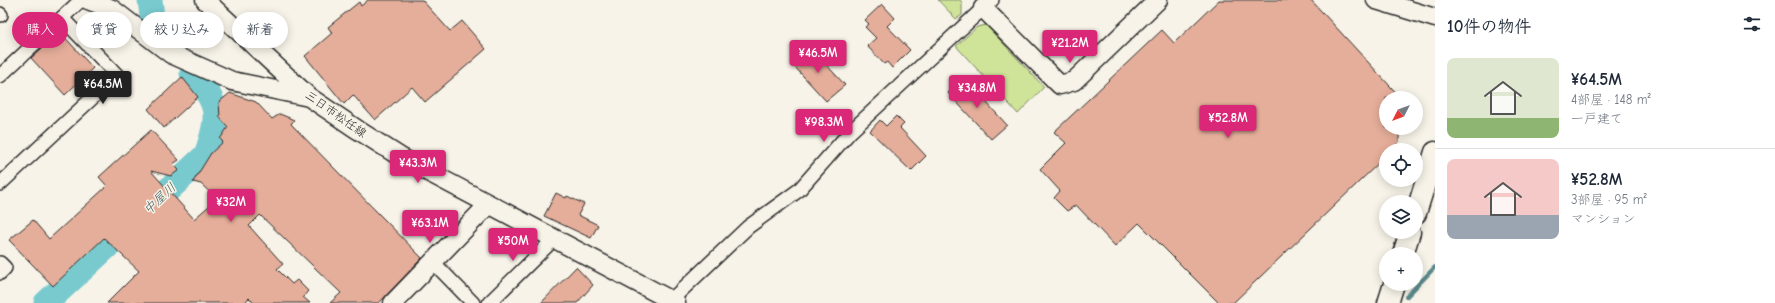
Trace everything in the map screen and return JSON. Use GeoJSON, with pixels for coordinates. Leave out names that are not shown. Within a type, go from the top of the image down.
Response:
{"type":"FeatureCollection","features":[{"type":"Feature","properties":{"kind":"main road"},"geometry":{"type":"LineString","coordinates":[[1422,195],[1435,152]]}},
{"type":"Feature","properties":{"kind":"main road"},"geometry":{"type":"LineString","coordinates":[[1388,303],[1392,291]]}},
{"type":"Feature","properties":{"kind":"street"},"geometry":{"type":"LineString","coordinates":[[68,12],[81,0]]}},
{"type":"Feature","properties":{"kind":"street"},"geometry":{"type":"LineString","coordinates":[[88,0],[112,9],[170,54],[232,81],[309,97]]}},
{"type":"Feature","properties":{"kind":"street","name":"三日市松任線"},"geometry":{"type":"LineString","coordinates":[[205,0],[309,97],[402,158],[672,302]]}},
{"type":"Feature","properties":{"kind":"street"},"geometry":{"type":"LineString","coordinates":[[672,302],[748,227],[799,190],[850,132],[983,3],[1060,85],[1074,81],[1158,0]]}},
{"type":"Feature","properties":{"kind":"street"},"geometry":{"type":"LineString","coordinates":[[1376,0],[1435,18]]}},
{"type":"Feature","properties":{"kind":"street"},"geometry":{"type":"LineString","coordinates":[[0,184],[117,75],[68,24]]}},
{"type":"Feature","properties":{"kind":"street"},"geometry":{"type":"LineString","coordinates":[[0,76],[30,48]]}},
{"type":"Feature","properties":{"kind":"street"},"geometry":{"type":"LineString","coordinates":[[393,303],[488,205]]}},
{"type":"Feature","properties":{"kind":"street"},"geometry":{"type":"LineString","coordinates":[[489,303],[554,239]]}},
{"type":"Feature","properties":{"kind":"street"},"geometry":{"type":"LineString","coordinates":[[433,262],[473,303]]}},
{"type":"Feature","properties":{"kind":"street"},"geometry":{"type":"LineString","coordinates":[[0,263],[5,268],[0,273]]}},
{"type":"Feature","properties":{"kind":"green space"},"geometry":{"type":"Polygon","coordinates":[[[938,0],[960,0],[962,2],[962,15],[956,19],[938,0]]]}},
{"type":"Feature","properties":{"kind":"green space"},"geometry":{"type":"Polygon","coordinates":[[[986,25],[1044,87],[1018,114],[956,46],[977,27],[986,25]]]}},
{"type":"Feature","properties":{"kind":"building"},"geometry":{"type":"Polygon","coordinates":[[[368,0],[422,0],[450,31],[462,21],[486,49],[425,102],[412,87],[375,120],[353,95],[344,104],[305,56],[332,33],[328,27],[359,2],[361,6],[368,0]]]}},
{"type":"Feature","properties":{"kind":"building"},"geometry":{"type":"Polygon","coordinates":[[[1219,0],[1311,0],[1395,91],[1379,91],[1379,135],[1399,135],[1399,142],[1379,143],[1379,163],[1233,303],[1219,303],[1139,223],[1115,246],[1076,205],[1067,211],[1054,198],[1060,191],[1040,169],[1066,143],[1054,132],[1162,30],[1174,43],[1219,0]]]}},
{"type":"Feature","properties":{"kind":"building"},"geometry":{"type":"Polygon","coordinates":[[[882,4],[895,18],[887,26],[910,50],[892,68],[887,62],[884,64],[867,46],[876,38],[865,27],[869,24],[865,20],[882,4]]]}},
{"type":"Feature","properties":{"kind":"building"},"geometry":{"type":"Polygon","coordinates":[[[68,41],[93,68],[65,95],[31,58],[42,48],[68,48],[68,41]]]}},
{"type":"Feature","properties":{"kind":"building"},"geometry":{"type":"Polygon","coordinates":[[[810,47],[845,85],[826,101],[792,64],[810,47]]]}},
{"type":"Feature","properties":{"kind":"building"},"geometry":{"type":"Polygon","coordinates":[[[182,77],[198,97],[164,128],[148,109],[182,77]]]}},
{"type":"Feature","properties":{"kind":"building"},"geometry":{"type":"Polygon","coordinates":[[[964,78],[1007,125],[991,139],[948,93],[964,78]]]}},
{"type":"Feature","properties":{"kind":"building"},"geometry":{"type":"Polygon","coordinates":[[[230,93],[256,102],[272,119],[280,114],[294,120],[291,124],[422,258],[379,303],[330,303],[341,293],[260,215],[249,226],[283,264],[277,269],[292,284],[297,280],[308,291],[303,297],[310,303],[254,303],[249,298],[244,303],[107,303],[139,271],[104,238],[53,286],[9,240],[33,220],[49,239],[107,186],[99,177],[151,130],[179,160],[173,164],[179,170],[171,176],[151,171],[194,219],[217,199],[201,184],[193,182],[211,153],[223,142],[220,139],[228,127],[220,118],[219,102],[230,93]]]}},
{"type":"Feature","properties":{"kind":"building"},"geometry":{"type":"Polygon","coordinates":[[[896,116],[904,124],[900,128],[926,156],[911,171],[870,131],[880,120],[886,126],[896,116]]]}},
{"type":"Feature","properties":{"kind":"building"},"geometry":{"type":"Polygon","coordinates":[[[556,193],[566,198],[567,196],[584,204],[578,215],[598,225],[591,238],[544,216],[556,193]]]}},
{"type":"Feature","properties":{"kind":"building"},"geometry":{"type":"Polygon","coordinates":[[[576,267],[593,285],[577,303],[541,303],[576,267]]]}},
{"type":"Feature","properties":{"kind":"waterway","name":"中屋川"},"geometry":{"type":"LineString","coordinates":[[150,0],[152,12]]}},
{"type":"Feature","properties":{"kind":"waterway","name":"中屋川"},"geometry":{"type":"LineString","coordinates":[[46,303],[206,155],[214,130],[215,111],[208,93],[192,73]]}},
{"type":"Feature","properties":{"kind":"waterway"},"geometry":{"type":"LineString","coordinates":[[1406,297],[1435,267]]}}]}
